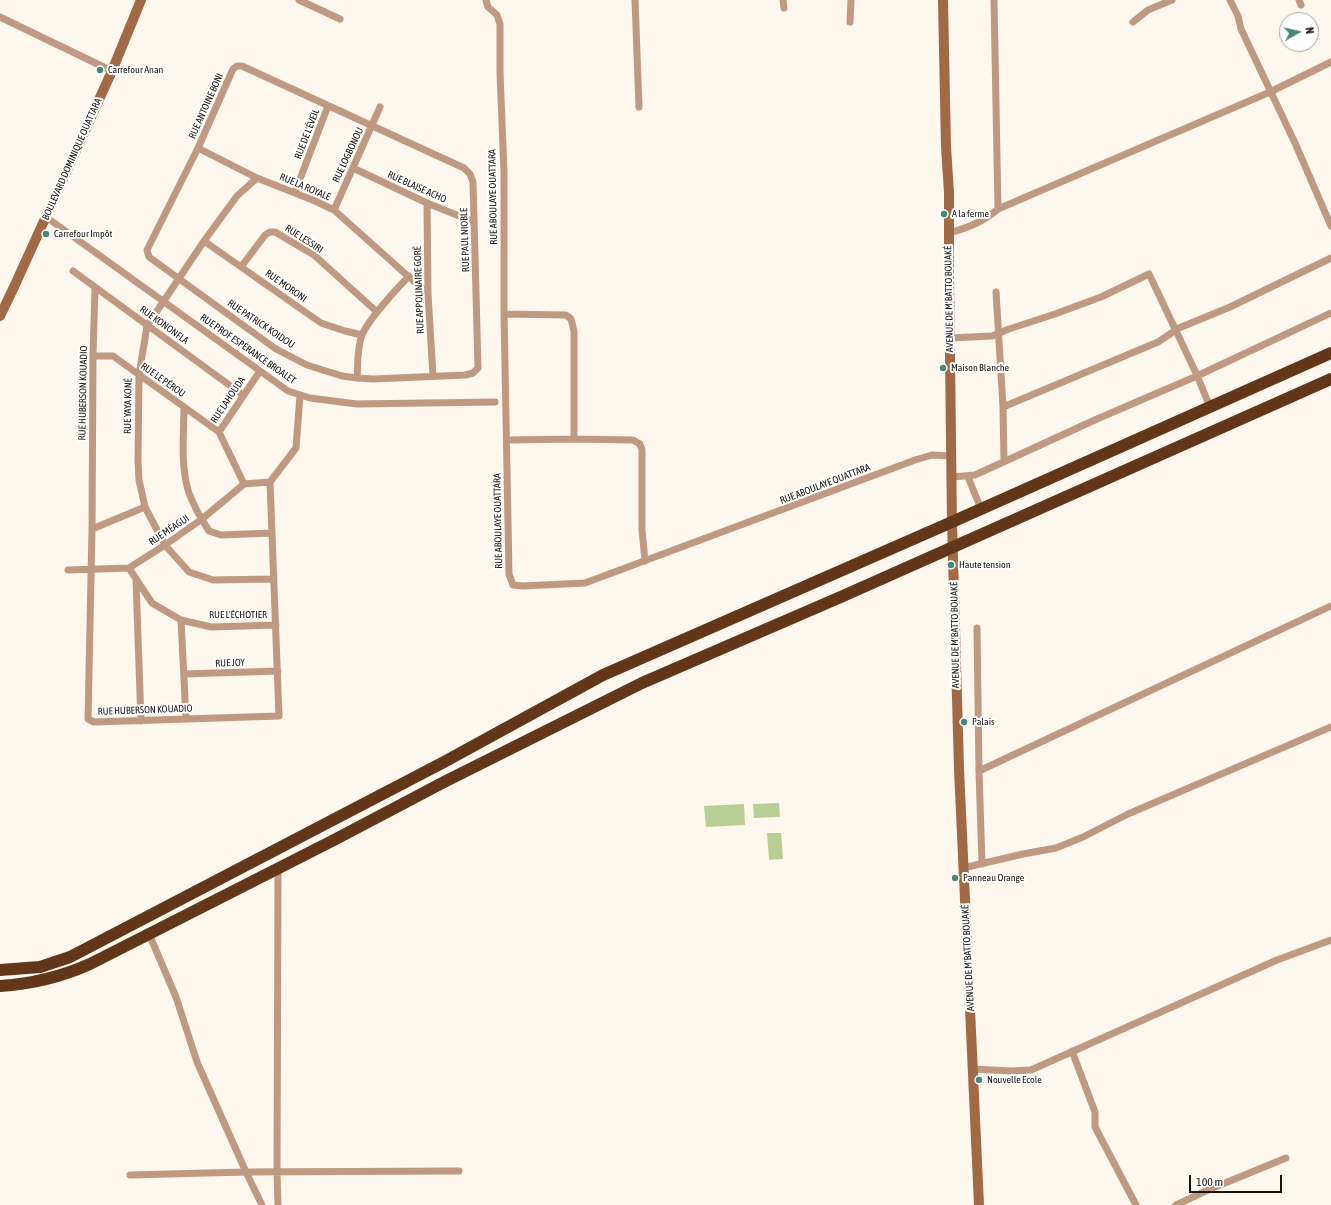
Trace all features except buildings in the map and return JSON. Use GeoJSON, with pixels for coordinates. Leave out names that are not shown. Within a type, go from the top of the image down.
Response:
{"type":"FeatureCollection","features":[{"type":"Feature","properties":{"kind":"highway"},"geometry":{"type":"LineString","coordinates":[[0,970],[40,967],[70,957],[444,762],[603,675],[981,510],[1331,353]]}},
{"type":"Feature","properties":{"kind":"highway"},"geometry":{"type":"LineString","coordinates":[[0,986],[41,981],[69,973],[90,964],[446,781],[642,683],[1331,379]]}},
{"type":"Feature","properties":{"kind":"street","name":"BOULEVARD DOMINIQUE OUATTARA"},"geometry":{"type":"LineString","coordinates":[[0,316],[112,71],[141,0]]}},
{"type":"Feature","properties":{"kind":"street"},"geometry":{"type":"LineString","coordinates":[[299,0],[340,19]]}},
{"type":"Feature","properties":{"kind":"street"},"geometry":{"type":"LineString","coordinates":[[486,0],[495,0]]}},
{"type":"Feature","properties":{"kind":"street","name":"RUE ABOULAYE OUATTARA"},"geometry":{"type":"LineString","coordinates":[[486,0],[488,7],[497,15],[500,24],[500,74],[504,172],[504,314],[508,574],[513,585],[523,586],[585,583],[915,460],[932,455],[952,456]]}},
{"type":"Feature","properties":{"kind":"street"},"geometry":{"type":"LineString","coordinates":[[635,0],[639,107]]}},
{"type":"Feature","properties":{"kind":"street"},"geometry":{"type":"LineString","coordinates":[[783,0],[784,8]]}},
{"type":"Feature","properties":{"kind":"street"},"geometry":{"type":"LineString","coordinates":[[850,22],[851,0]]}},
{"type":"Feature","properties":{"kind":"street","name":"AVENUE DE M'BATTO BOUAKÉ"},"geometry":{"type":"LineString","coordinates":[[943,0],[946,147],[949,193],[952,522],[958,768],[979,1205]]}},
{"type":"Feature","properties":{"kind":"street"},"geometry":{"type":"LineString","coordinates":[[994,0],[998,209]]}},
{"type":"Feature","properties":{"kind":"street"},"geometry":{"type":"LineString","coordinates":[[1133,22],[1159,2],[1172,0]]}},
{"type":"Feature","properties":{"kind":"street"},"geometry":{"type":"LineString","coordinates":[[1230,0],[1238,16],[1241,29],[1295,143],[1331,226]]}},
{"type":"Feature","properties":{"kind":"street"},"geometry":{"type":"LineString","coordinates":[[0,17],[112,71]]}},
{"type":"Feature","properties":{"kind":"street"},"geometry":{"type":"LineString","coordinates":[[949,233],[969,227],[989,216],[998,209],[1270,92],[1331,62]]}},
{"type":"Feature","properties":{"kind":"street","name":"RUE ANTOINE BONI"},"geometry":{"type":"LineString","coordinates":[[178,278],[148,257],[147,250],[198,148],[233,69],[236,66],[242,66],[372,126]]}},
{"type":"Feature","properties":{"kind":"street","name":"RUE DE L'ÉVEIL"},"geometry":{"type":"LineString","coordinates":[[295,192],[328,106]]}},
{"type":"Feature","properties":{"kind":"street","name":"RUE LOGBONOU"},"geometry":{"type":"LineString","coordinates":[[334,210],[380,107]]}},
{"type":"Feature","properties":{"kind":"street","name":"RUE PAUL NIOBLE"},"geometry":{"type":"LineString","coordinates":[[372,126],[464,168],[470,174],[473,182],[478,368],[473,373],[465,375],[433,376]]}},
{"type":"Feature","properties":{"kind":"street","name":"RUE LA ROYALE"},"geometry":{"type":"LineString","coordinates":[[198,148],[257,178],[295,192],[334,210],[428,294]]}},
{"type":"Feature","properties":{"kind":"street","name":"RUE BLAISE ACHO"},"geometry":{"type":"LineString","coordinates":[[353,168],[427,203],[474,222]]}},
{"type":"Feature","properties":{"kind":"street","name":"RUE YAYA KONÉ"},"geometry":{"type":"LineString","coordinates":[[257,178],[237,196],[178,278],[147,326],[139,375],[138,480],[145,507],[165,545],[189,572],[213,580],[274,579]]}},
{"type":"Feature","properties":{"kind":"street","name":"RUE APPOLINAIRE GORÉ"},"geometry":{"type":"LineString","coordinates":[[427,203],[428,294],[433,376]]}},
{"type":"Feature","properties":{"kind":"street","name":"RUE PROF ESPÉRANCE BROALET"},"geometry":{"type":"LineString","coordinates":[[46,216],[288,391],[310,398],[357,404],[495,402]]}},
{"type":"Feature","properties":{"kind":"street","name":"RUE LESSIRI"},"geometry":{"type":"LineString","coordinates":[[241,267],[265,235],[270,232],[275,232],[314,255],[377,312]]}},
{"type":"Feature","properties":{"kind":"street","name":"RUE MORONI"},"geometry":{"type":"LineString","coordinates":[[204,241],[321,323],[345,331],[362,334]]}},
{"type":"Feature","properties":{"kind":"street"},"geometry":{"type":"LineString","coordinates":[[1003,407],[1158,342],[1179,328],[1230,307],[1331,258]]}},
{"type":"Feature","properties":{"kind":"street","name":"RUE KONONFLA"},"geometry":{"type":"LineString","coordinates":[[73,271],[243,395]]}},
{"type":"Feature","properties":{"kind":"street"},"geometry":{"type":"LineString","coordinates":[[950,338],[992,336],[1101,297],[1149,274],[1210,407]]}},
{"type":"Feature","properties":{"kind":"street"},"geometry":{"type":"LineString","coordinates":[[357,378],[362,334],[377,312],[409,276]]}},
{"type":"Feature","properties":{"kind":"street","name":"RUE PATRICK KOIDOU"},"geometry":{"type":"LineString","coordinates":[[178,278],[276,349],[307,365],[342,376],[357,378],[373,379],[433,376]]}},
{"type":"Feature","properties":{"kind":"street","name":"RUE HUBERSON KOUADIO"},"geometry":{"type":"LineString","coordinates":[[95,288],[88,719],[94,722],[279,716],[270,482]]}},
{"type":"Feature","properties":{"kind":"street"},"geometry":{"type":"LineString","coordinates":[[996,292],[1003,407],[1004,461]]}},
{"type":"Feature","properties":{"kind":"street"},"geometry":{"type":"LineString","coordinates":[[952,478],[975,475],[1197,376],[1331,313]]}},
{"type":"Feature","properties":{"kind":"street"},"geometry":{"type":"LineString","coordinates":[[504,314],[566,315],[571,319],[574,331],[574,439]]}},
{"type":"Feature","properties":{"kind":"street","name":"RUE LE PÉROU"},"geometry":{"type":"LineString","coordinates":[[93,356],[113,356],[218,432]]}},
{"type":"Feature","properties":{"kind":"street","name":"RUE LAHOUDA"},"geometry":{"type":"LineString","coordinates":[[244,484],[218,432],[260,371]]}},
{"type":"Feature","properties":{"kind":"street"},"geometry":{"type":"LineString","coordinates":[[244,484],[270,482],[296,448],[300,395]]}},
{"type":"Feature","properties":{"kind":"street"},"geometry":{"type":"LineString","coordinates":[[184,407],[185,473],[189,492],[202,520],[209,531],[221,535],[272,533]]}},
{"type":"Feature","properties":{"kind":"street"},"geometry":{"type":"LineString","coordinates":[[507,440],[633,440],[640,444],[642,450],[642,530],[645,561]]}},
{"type":"Feature","properties":{"kind":"street"},"geometry":{"type":"LineString","coordinates":[[968,477],[981,510]]}},
{"type":"Feature","properties":{"kind":"street","name":"RUE MÉAGUI"},"geometry":{"type":"LineString","coordinates":[[129,568],[202,520],[244,484]]}},
{"type":"Feature","properties":{"kind":"street"},"geometry":{"type":"LineString","coordinates":[[92,529],[145,507]]}},
{"type":"Feature","properties":{"kind":"street"},"geometry":{"type":"LineString","coordinates":[[68,570],[129,568]]}},
{"type":"Feature","properties":{"kind":"street","name":"RUE L'ÉCHOTIER"},"geometry":{"type":"LineString","coordinates":[[129,568],[152,603],[181,620],[211,627],[276,625]]}},
{"type":"Feature","properties":{"kind":"street"},"geometry":{"type":"LineString","coordinates":[[136,580],[141,721]]}},
{"type":"Feature","properties":{"kind":"street"},"geometry":{"type":"LineString","coordinates":[[979,771],[1331,606]]}},
{"type":"Feature","properties":{"kind":"street"},"geometry":{"type":"LineString","coordinates":[[181,620],[186,719]]}},
{"type":"Feature","properties":{"kind":"street"},"geometry":{"type":"LineString","coordinates":[[976,628],[982,864]]}},
{"type":"Feature","properties":{"kind":"street","name":"RUE JOY"},"geometry":{"type":"LineString","coordinates":[[184,674],[278,671]]}},
{"type":"Feature","properties":{"kind":"street"},"geometry":{"type":"LineString","coordinates":[[963,868],[1056,848],[1083,837],[1128,814],[1331,727]]}},
{"type":"Feature","properties":{"kind":"street"},"geometry":{"type":"LineString","coordinates":[[278,868],[278,1205]]}},
{"type":"Feature","properties":{"kind":"street"},"geometry":{"type":"LineString","coordinates":[[148,934],[176,997],[197,1062],[262,1205]]}},
{"type":"Feature","properties":{"kind":"street"},"geometry":{"type":"LineString","coordinates":[[973,1069],[1011,1071],[1031,1070],[1277,960],[1331,940]]}},
{"type":"Feature","properties":{"kind":"street"},"geometry":{"type":"LineString","coordinates":[[1072,1051],[1095,1112],[1095,1127],[1136,1205]]}},
{"type":"Feature","properties":{"kind":"street"},"geometry":{"type":"LineString","coordinates":[[1176,1205],[1208,1190],[1286,1158]]}},
{"type":"Feature","properties":{"kind":"street"},"geometry":{"type":"LineString","coordinates":[[130,1175],[246,1172],[459,1171]]}},
{"type":"Feature","properties":{"kind":"green space"},"geometry":{"type":"Polygon","coordinates":[[[779,803],[780,817],[754,818],[753,804],[779,803]]]}},
{"type":"Feature","properties":{"kind":"green space"},"geometry":{"type":"Polygon","coordinates":[[[744,804],[745,825],[706,827],[704,806],[744,804]]]}},
{"type":"Feature","properties":{"kind":"green space"},"geometry":{"type":"Polygon","coordinates":[[[767,833],[781,833],[783,859],[769,860],[767,833]]]}},
{"type":"Feature","properties":{"kind":"place","name":"Carrefour Anan"},"geometry":{"type":"Point","coordinates":[100,70]}},
{"type":"Feature","properties":{"kind":"place","name":"A la ferme"},"geometry":{"type":"Point","coordinates":[944,214]}},
{"type":"Feature","properties":{"kind":"place","name":"Carrefour Impôt"},"geometry":{"type":"Point","coordinates":[46,234]}},
{"type":"Feature","properties":{"kind":"place","name":"Maison Blanche"},"geometry":{"type":"Point","coordinates":[943,368]}},
{"type":"Feature","properties":{"kind":"place","name":"Haute tension"},"geometry":{"type":"Point","coordinates":[951,565]}},
{"type":"Feature","properties":{"kind":"place","name":"Palais"},"geometry":{"type":"Point","coordinates":[964,722]}},
{"type":"Feature","properties":{"kind":"place","name":"Panneau Orange"},"geometry":{"type":"Point","coordinates":[955,878]}},
{"type":"Feature","properties":{"kind":"place","name":"Nouvelle Ecole"},"geometry":{"type":"Point","coordinates":[979,1080]}}]}
